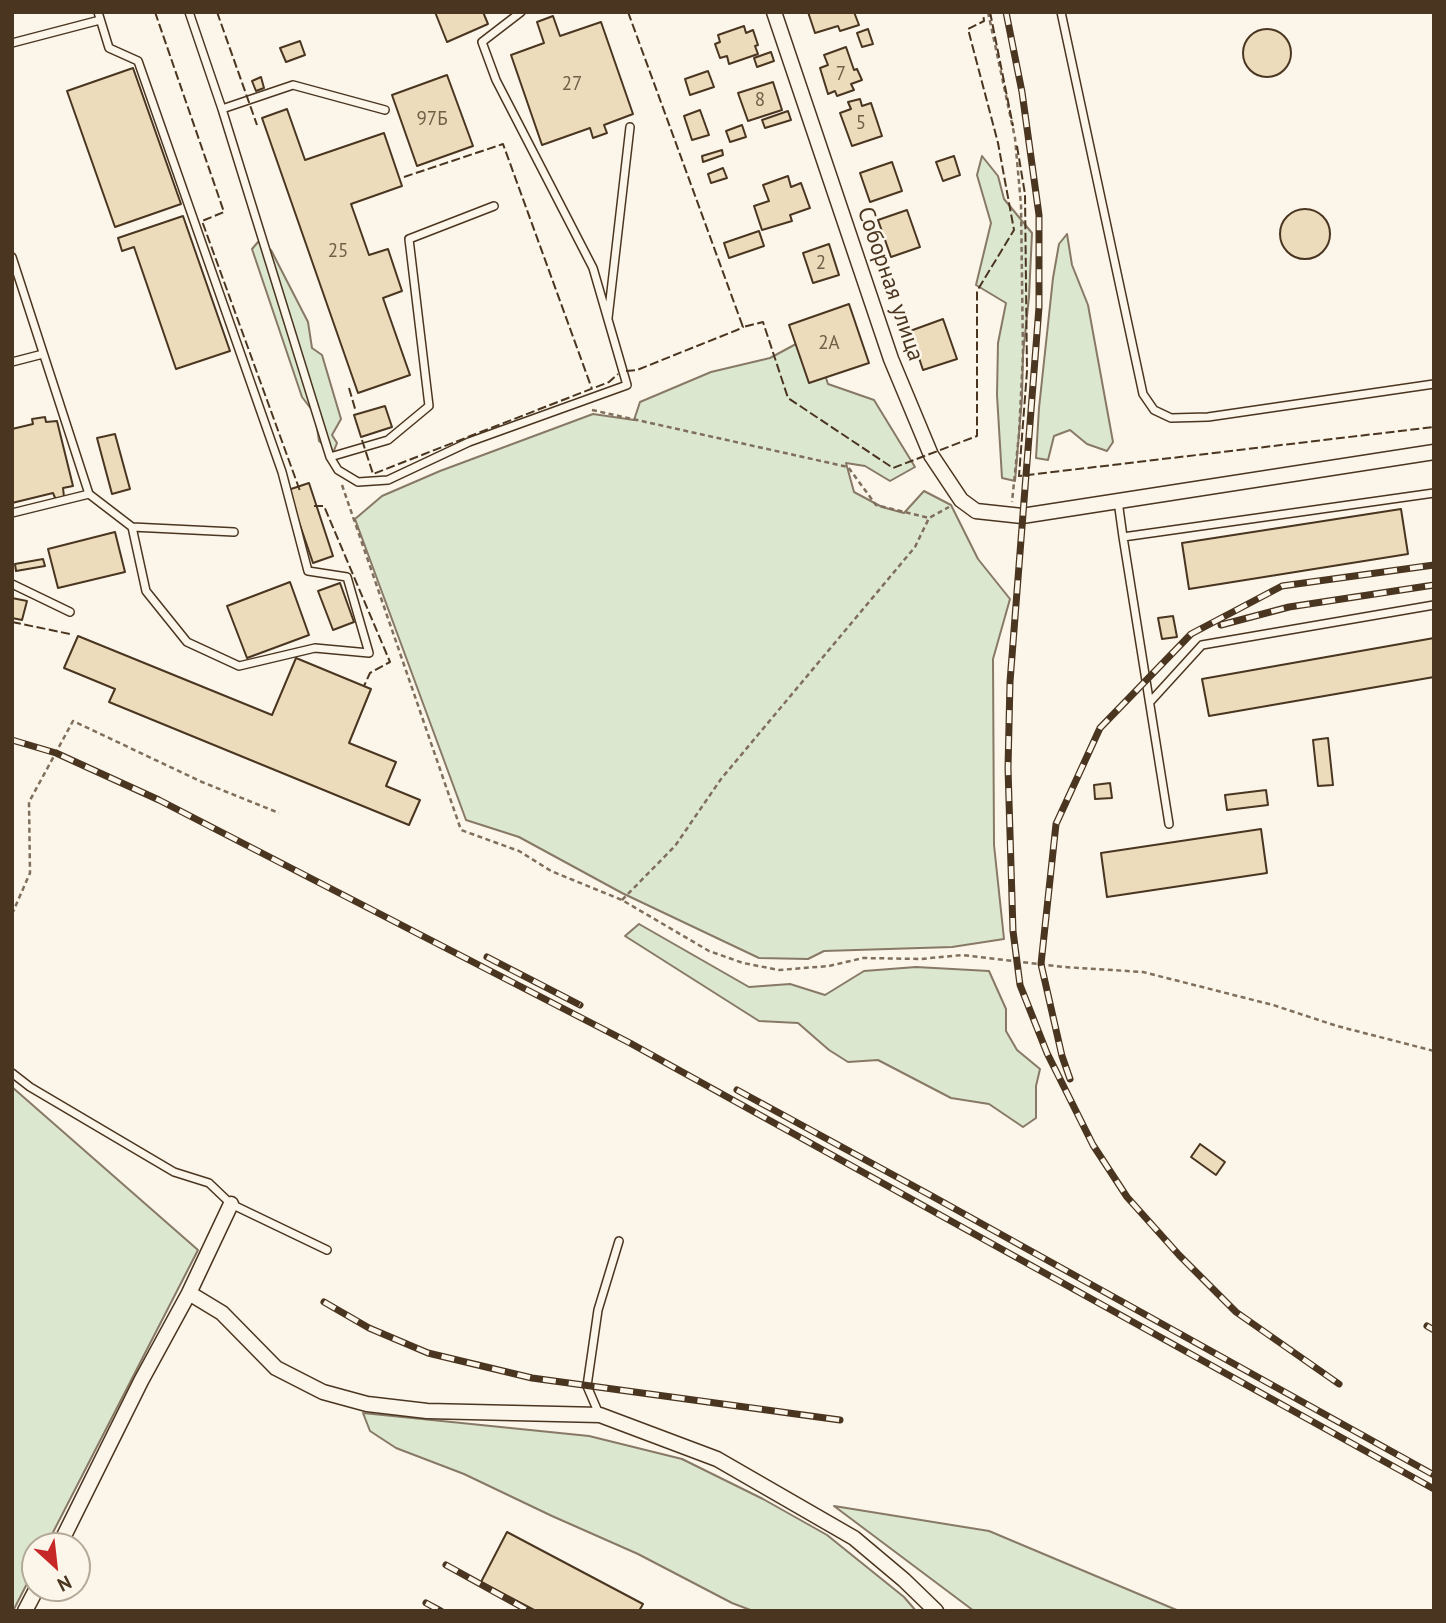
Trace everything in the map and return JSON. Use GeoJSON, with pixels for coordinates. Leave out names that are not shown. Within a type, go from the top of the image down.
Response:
{"type":"FeatureCollection","features":[{"type":"Feature","properties":{"kind":"street","name":"Соборная улица"},"geometry":{"type":"LineString","coordinates":[[774,12],[891,359],[931,455],[961,500]]}},
{"type":"Feature","properties":{"kind":"street"},"geometry":{"type":"LineString","coordinates":[[961,500],[975,511],[1016,516],[1434,452]]}},
{"type":"Feature","properties":{"kind":"street"},"geometry":{"type":"LineString","coordinates":[[66,1532],[141,1381],[189,1293],[231,1203]]}},
{"type":"Feature","properties":{"kind":"street"},"geometry":{"type":"LineString","coordinates":[[189,1293],[222,1313],[276,1368],[323,1392],[367,1404],[427,1411],[600,1415],[717,1459],[854,1538],[936,1611]]}},
{"type":"Feature","properties":{"kind":"lane"},"geometry":{"type":"LineString","coordinates":[[189,12],[222,109],[330,457],[338,470],[358,482],[388,480],[468,442],[626,385],[593,268],[496,80],[482,41],[521,12]]}},
{"type":"Feature","properties":{"kind":"lane"},"geometry":{"type":"LineString","coordinates":[[1061,12],[1143,394],[1154,410],[1171,418],[1208,417],[1434,384]]}},
{"type":"Feature","properties":{"kind":"lane"},"geometry":{"type":"LineString","coordinates":[[12,43],[99,16],[109,48],[138,61],[282,472],[308,572],[347,577],[369,653],[315,648],[239,666],[187,642],[146,591],[132,527]]}},
{"type":"Feature","properties":{"kind":"lane"},"geometry":{"type":"LineString","coordinates":[[222,109],[293,85],[385,110]]}},
{"type":"Feature","properties":{"kind":"lane"},"geometry":{"type":"LineString","coordinates":[[608,322],[630,127]]}},
{"type":"Feature","properties":{"kind":"lane"},"geometry":{"type":"LineString","coordinates":[[330,457],[388,440],[429,406],[409,239],[494,206]]}},
{"type":"Feature","properties":{"kind":"lane"},"geometry":{"type":"LineString","coordinates":[[12,257],[89,494],[132,527],[234,531]]}},
{"type":"Feature","properties":{"kind":"lane"},"geometry":{"type":"LineString","coordinates":[[12,290],[22,287]]}},
{"type":"Feature","properties":{"kind":"lane"},"geometry":{"type":"LineString","coordinates":[[12,362],[43,354]]}},
{"type":"Feature","properties":{"kind":"lane"},"geometry":{"type":"LineString","coordinates":[[12,513],[89,494]]}},
{"type":"Feature","properties":{"kind":"lane"},"geometry":{"type":"LineString","coordinates":[[1123,537],[1434,494]]}},
{"type":"Feature","properties":{"kind":"lane"},"geometry":{"type":"LineString","coordinates":[[1118,501],[1169,824]]}},
{"type":"Feature","properties":{"kind":"lane"},"geometry":{"type":"LineString","coordinates":[[12,584],[70,612]]}},
{"type":"Feature","properties":{"kind":"lane"},"geometry":{"type":"LineString","coordinates":[[1150,702],[1202,645],[1434,605]]}},
{"type":"Feature","properties":{"kind":"lane"},"geometry":{"type":"LineString","coordinates":[[12,1073],[30,1087],[174,1172],[209,1183],[231,1203],[327,1250]]}},
{"type":"Feature","properties":{"kind":"lane"},"geometry":{"type":"LineString","coordinates":[[600,1415],[587,1386],[598,1310],[619,1241]]}},
{"type":"Feature","properties":{"kind":"path"},"geometry":{"type":"LineString","coordinates":[[988,12],[1015,138],[1021,205],[1023,354],[1016,516]]}},
{"type":"Feature","properties":{"kind":"path"},"geometry":{"type":"LineString","coordinates":[[569,405],[848,467],[876,505],[929,519]]}},
{"type":"Feature","properties":{"kind":"path"},"geometry":{"type":"LineString","coordinates":[[340,480],[461,830],[519,851],[551,872],[622,900],[709,951],[743,963],[779,970],[829,966],[863,958],[921,959],[962,955],[1064,967],[1143,972],[1273,1005],[1337,1026],[1434,1051]]}},
{"type":"Feature","properties":{"kind":"path"},"geometry":{"type":"LineString","coordinates":[[622,900],[675,846],[720,779],[915,547],[929,519],[961,500]]}},
{"type":"Feature","properties":{"kind":"path"},"geometry":{"type":"LineString","coordinates":[[12,914],[30,873],[29,802],[73,721],[202,782],[279,813]]}},
{"type":"Feature","properties":{"kind":"green space"},"geometry":{"type":"Polygon","coordinates":[[[982,156],[998,176],[1004,199],[1032,233],[1015,481],[1002,478],[997,395],[998,343],[1006,303],[976,285],[991,223],[977,175],[982,156]]]}},
{"type":"Feature","properties":{"kind":"green space"},"geometry":{"type":"Polygon","coordinates":[[[1067,234],[1072,265],[1088,305],[1113,442],[1107,451],[1087,444],[1070,430],[1054,436],[1048,460],[1036,458],[1039,408],[1053,278],[1059,244],[1067,234]]]}},
{"type":"Feature","properties":{"kind":"green space"},"geometry":{"type":"Polygon","coordinates":[[[258,242],[271,250],[308,322],[312,348],[322,355],[341,419],[332,435],[337,443],[333,453],[319,441],[315,414],[302,397],[252,249],[258,242]]]}},
{"type":"Feature","properties":{"kind":"green space"},"geometry":{"type":"Polygon","coordinates":[[[796,344],[818,354],[828,384],[874,400],[915,467],[890,481],[865,466],[846,463],[854,492],[882,507],[904,513],[924,491],[951,505],[978,559],[1010,599],[993,659],[994,845],[1004,939],[952,947],[824,951],[808,959],[759,958],[622,893],[519,837],[466,820],[355,519],[382,496],[440,471],[593,414],[634,420],[640,402],[711,372],[770,358],[796,344]]]}},
{"type":"Feature","properties":{"kind":"green space"},"geometry":{"type":"Polygon","coordinates":[[[639,924],[749,987],[790,984],[825,995],[864,971],[916,967],[989,971],[1006,1009],[1006,1031],[1017,1050],[1040,1069],[1036,1086],[1036,1118],[1023,1127],[989,1104],[951,1098],[878,1060],[848,1062],[829,1050],[798,1023],[759,1021],[625,936],[639,924]]]}},
{"type":"Feature","properties":{"kind":"green space"},"geometry":{"type":"Polygon","coordinates":[[[12,1087],[198,1250],[53,1532],[21,1532],[21,1595],[13,1611],[12,1087]]]}},
{"type":"Feature","properties":{"kind":"green space"},"geometry":{"type":"Polygon","coordinates":[[[363,1413],[589,1436],[682,1459],[763,1499],[827,1535],[904,1597],[916,1611],[753,1611],[732,1603],[638,1554],[464,1474],[396,1448],[370,1431],[363,1413]]]}},
{"type":"Feature","properties":{"kind":"green space"},"geometry":{"type":"Polygon","coordinates":[[[834,1506],[989,1531],[1179,1611],[974,1611],[834,1506]]]}},
{"type":"Feature","properties":{"kind":"building"},"geometry":{"type":"Polygon","coordinates":[[[435,12],[483,12],[488,24],[447,42],[435,12]]]}},
{"type":"Feature","properties":{"kind":"building"},"geometry":{"type":"Polygon","coordinates":[[[808,12],[854,12],[859,25],[840,31],[838,26],[815,33],[808,12]]]}},
{"type":"Feature","properties":{"kind":"building"},"geometry":{"type":"Polygon","coordinates":[[[553,16],[560,36],[601,22],[633,114],[604,125],[607,133],[593,138],[590,128],[542,145],[511,55],[544,43],[537,22],[553,16]]]}},
{"type":"Feature","properties":{"kind":"building"},"geometry":{"type":"Polygon","coordinates":[[[744,26],[746,33],[753,30],[758,54],[729,64],[727,56],[720,58],[715,44],[720,42],[718,35],[744,26]]]}},
{"type":"Feature","properties":{"kind":"building"},"geometry":{"type":"Polygon","coordinates":[[[868,29],[873,44],[862,47],[857,33],[868,29]]]}},
{"type":"Feature","properties":{"kind":"building"},"geometry":{"type":"Polygon","coordinates":[[[1267,29],[1276,30],[1284,36],[1290,44],[1290,62],[1284,70],[1276,76],[1267,77],[1258,76],[1250,70],[1244,62],[1243,53],[1244,44],[1250,36],[1258,30],[1267,29]]]}},
{"type":"Feature","properties":{"kind":"building"},"geometry":{"type":"Polygon","coordinates":[[[300,41],[305,55],[286,62],[280,48],[300,41]]]}},
{"type":"Feature","properties":{"kind":"building"},"geometry":{"type":"Polygon","coordinates":[[[846,47],[854,70],[857,69],[862,80],[851,84],[854,90],[837,96],[835,91],[828,94],[820,68],[828,65],[824,55],[846,47]]]}},
{"type":"Feature","properties":{"kind":"building"},"geometry":{"type":"Polygon","coordinates":[[[771,52],[774,61],[757,67],[754,58],[771,52]]]}},
{"type":"Feature","properties":{"kind":"building"},"geometry":{"type":"Polygon","coordinates":[[[133,68],[181,204],[115,227],[67,91],[133,68]]]}},
{"type":"Feature","properties":{"kind":"building"},"geometry":{"type":"Polygon","coordinates":[[[708,71],[714,87],[690,95],[685,79],[708,71]]]}},
{"type":"Feature","properties":{"kind":"building"},"geometry":{"type":"Polygon","coordinates":[[[447,75],[473,146],[417,166],[392,95],[447,75]]]}},
{"type":"Feature","properties":{"kind":"building"},"geometry":{"type":"Polygon","coordinates":[[[261,77],[264,88],[256,91],[252,81],[261,77]]]}},
{"type":"Feature","properties":{"kind":"building"},"geometry":{"type":"Polygon","coordinates":[[[773,82],[782,110],[748,121],[738,93],[773,82]]]}},
{"type":"Feature","properties":{"kind":"building"},"geometry":{"type":"Polygon","coordinates":[[[860,99],[862,106],[871,103],[882,136],[852,146],[840,113],[851,109],[848,102],[860,99]]]}},
{"type":"Feature","properties":{"kind":"building"},"geometry":{"type":"Polygon","coordinates":[[[287,109],[305,160],[384,133],[402,186],[351,204],[369,255],[388,249],[402,291],[383,298],[410,375],[358,393],[262,118],[287,109]]]}},
{"type":"Feature","properties":{"kind":"building"},"geometry":{"type":"Polygon","coordinates":[[[700,110],[709,135],[692,140],[684,116],[700,110]]]}},
{"type":"Feature","properties":{"kind":"building"},"geometry":{"type":"Polygon","coordinates":[[[788,111],[791,120],[765,128],[762,120],[788,111]]]}},
{"type":"Feature","properties":{"kind":"building"},"geometry":{"type":"Polygon","coordinates":[[[742,125],[746,137],[730,142],[726,131],[742,125]]]}},
{"type":"Feature","properties":{"kind":"building"},"geometry":{"type":"Polygon","coordinates":[[[722,150],[723,155],[703,162],[702,156],[722,150]]]}},
{"type":"Feature","properties":{"kind":"building"},"geometry":{"type":"Polygon","coordinates":[[[954,156],[960,175],[943,181],[936,162],[954,156]]]}},
{"type":"Feature","properties":{"kind":"building"},"geometry":{"type":"Polygon","coordinates":[[[892,162],[902,191],[870,202],[860,173],[892,162]]]}},
{"type":"Feature","properties":{"kind":"building"},"geometry":{"type":"Polygon","coordinates":[[[723,168],[727,178],[711,183],[708,174],[723,168]]]}},
{"type":"Feature","properties":{"kind":"building"},"geometry":{"type":"Polygon","coordinates":[[[788,176],[791,187],[801,183],[810,208],[790,215],[792,221],[762,230],[754,206],[769,201],[763,185],[788,176]]]}},
{"type":"Feature","properties":{"kind":"building"},"geometry":{"type":"Polygon","coordinates":[[[1305,209],[1322,217],[1330,234],[1322,251],[1305,259],[1288,251],[1280,234],[1288,217],[1305,209]]]}},
{"type":"Feature","properties":{"kind":"building"},"geometry":{"type":"Polygon","coordinates":[[[907,210],[920,247],[891,257],[878,220],[907,210]]]}},
{"type":"Feature","properties":{"kind":"building"},"geometry":{"type":"Polygon","coordinates":[[[183,216],[230,351],[176,369],[134,247],[122,251],[118,238],[183,216]]]}},
{"type":"Feature","properties":{"kind":"building"},"geometry":{"type":"Polygon","coordinates":[[[759,231],[764,246],[729,258],[724,243],[759,231]]]}},
{"type":"Feature","properties":{"kind":"building"},"geometry":{"type":"Polygon","coordinates":[[[829,244],[839,275],[813,283],[803,253],[829,244]]]}},
{"type":"Feature","properties":{"kind":"building"},"geometry":{"type":"Polygon","coordinates":[[[849,304],[869,363],[809,383],[789,325],[849,304]]]}},
{"type":"Feature","properties":{"kind":"building"},"geometry":{"type":"Polygon","coordinates":[[[943,319],[957,359],[923,370],[910,331],[943,319]]]}},
{"type":"Feature","properties":{"kind":"building"},"geometry":{"type":"Polygon","coordinates":[[[385,406],[392,427],[361,437],[354,415],[385,406]]]}},
{"type":"Feature","properties":{"kind":"building"},"geometry":{"type":"Polygon","coordinates":[[[45,417],[46,422],[57,421],[73,486],[63,488],[64,497],[56,500],[53,493],[12,503],[12,429],[33,424],[32,419],[45,417]]]}},
{"type":"Feature","properties":{"kind":"building"},"geometry":{"type":"Polygon","coordinates":[[[115,434],[130,489],[112,494],[97,438],[115,434]]]}},
{"type":"Feature","properties":{"kind":"building"},"geometry":{"type":"Polygon","coordinates":[[[309,483],[333,556],[313,563],[288,490],[309,483]]]}},
{"type":"Feature","properties":{"kind":"building"},"geometry":{"type":"Polygon","coordinates":[[[1401,509],[1408,554],[1189,589],[1182,543],[1401,509]]]}},
{"type":"Feature","properties":{"kind":"building"},"geometry":{"type":"Polygon","coordinates":[[[115,532],[125,572],[58,588],[48,549],[115,532]]]}},
{"type":"Feature","properties":{"kind":"building"},"geometry":{"type":"Polygon","coordinates":[[[43,559],[45,566],[16,571],[15,564],[43,559]]]}},
{"type":"Feature","properties":{"kind":"building"},"geometry":{"type":"Polygon","coordinates":[[[290,582],[309,635],[247,658],[227,606],[290,582]]]}},
{"type":"Feature","properties":{"kind":"building"},"geometry":{"type":"Polygon","coordinates":[[[340,583],[354,622],[333,630],[318,591],[340,583]]]}},
{"type":"Feature","properties":{"kind":"building"},"geometry":{"type":"Polygon","coordinates":[[[12,598],[27,601],[22,620],[12,618],[12,598]]]}},
{"type":"Feature","properties":{"kind":"building"},"geometry":{"type":"Polygon","coordinates":[[[1173,616],[1177,637],[1162,639],[1158,618],[1173,616]]]}},
{"type":"Feature","properties":{"kind":"building"},"geometry":{"type":"Polygon","coordinates":[[[78,636],[272,715],[296,658],[371,689],[349,743],[396,762],[386,786],[420,800],[409,825],[109,702],[115,689],[64,668],[78,636]]]}},
{"type":"Feature","properties":{"kind":"building"},"geometry":{"type":"Polygon","coordinates":[[[1434,638],[1434,677],[1209,716],[1202,679],[1434,638]]]}},
{"type":"Feature","properties":{"kind":"building"},"geometry":{"type":"Polygon","coordinates":[[[1328,738],[1333,785],[1318,786],[1313,740],[1328,738]]]}},
{"type":"Feature","properties":{"kind":"building"},"geometry":{"type":"Polygon","coordinates":[[[1110,783],[1112,798],[1095,799],[1094,785],[1110,783]]]}},
{"type":"Feature","properties":{"kind":"building"},"geometry":{"type":"Polygon","coordinates":[[[1266,790],[1268,805],[1227,810],[1225,795],[1266,790]]]}},
{"type":"Feature","properties":{"kind":"building"},"geometry":{"type":"Polygon","coordinates":[[[1261,829],[1267,873],[1107,897],[1101,853],[1261,829]]]}},
{"type":"Feature","properties":{"kind":"building"},"geometry":{"type":"Polygon","coordinates":[[[1200,1144],[1225,1162],[1216,1175],[1191,1157],[1200,1144]]]}},
{"type":"Feature","properties":{"kind":"building"},"geometry":{"type":"Polygon","coordinates":[[[507,1532],[643,1604],[639,1611],[536,1611],[481,1582],[507,1532]]]}},
{"type":"Feature","properties":{"kind":"railway"},"geometry":{"type":"LineString","coordinates":[[1006,12],[1022,92],[1039,215],[1039,307],[1010,682],[1008,768],[1013,931],[1020,985],[1047,1053],[1093,1145],[1127,1197],[1179,1255],[1236,1312],[1339,1384]]}},
{"type":"Feature","properties":{"kind":"railway"},"geometry":{"type":"LineString","coordinates":[[1070,1079],[1062,1056],[1041,964],[1056,824],[1100,728],[1191,634],[1282,586],[1434,565]]}},
{"type":"Feature","properties":{"kind":"railway"},"geometry":{"type":"LineString","coordinates":[[1221,625],[1289,607],[1434,585]]}},
{"type":"Feature","properties":{"kind":"railway"},"geometry":{"type":"LineString","coordinates":[[12,740],[56,753],[159,800],[630,1043],[1434,1489]]}},
{"type":"Feature","properties":{"kind":"railway"},"geometry":{"type":"LineString","coordinates":[[487,957],[580,1005]]}},
{"type":"Feature","properties":{"kind":"railway"},"geometry":{"type":"LineString","coordinates":[[737,1090],[1434,1475]]}},
{"type":"Feature","properties":{"kind":"railway"},"geometry":{"type":"LineString","coordinates":[[324,1302],[369,1328],[428,1353],[532,1378],[840,1420]]}},
{"type":"Feature","properties":{"kind":"railway"},"geometry":{"type":"LineString","coordinates":[[1427,1326],[1434,1330]]}},
{"type":"Feature","properties":{"kind":"railway"},"geometry":{"type":"LineString","coordinates":[[446,1565],[529,1611]]}},
{"type":"Feature","properties":{"kind":"railway"},"geometry":{"type":"LineString","coordinates":[[426,1603],[441,1611]]}},
{"type":"Feature","properties":{"kind":"fence"},"geometry":{"type":"LineString","coordinates":[[155,12],[224,212],[202,221],[300,491]]}},
{"type":"Feature","properties":{"kind":"fence"},"geometry":{"type":"LineString","coordinates":[[217,12],[257,125]]}},
{"type":"Feature","properties":{"kind":"fence"},"geometry":{"type":"LineString","coordinates":[[628,12],[743,327],[763,322],[788,398],[893,468],[977,436],[977,291],[1014,230],[998,143],[968,29],[984,21],[983,12]]}},
{"type":"Feature","properties":{"kind":"fence"},"geometry":{"type":"LineString","coordinates":[[990,12],[1013,126]]}},
{"type":"Feature","properties":{"kind":"fence"},"geometry":{"type":"LineString","coordinates":[[404,177],[503,144],[592,389]]}},
{"type":"Feature","properties":{"kind":"fence"},"geometry":{"type":"LineString","coordinates":[[1017,146],[1025,194],[1027,371],[1019,476],[1434,427]]}},
{"type":"Feature","properties":{"kind":"fence"},"geometry":{"type":"LineString","coordinates":[[626,371],[637,370],[737,330],[743,327],[742,325]]}},
{"type":"Feature","properties":{"kind":"fence"},"geometry":{"type":"LineString","coordinates":[[362,440],[373,474],[609,382],[618,374]]}},
{"type":"Feature","properties":{"kind":"fence"},"geometry":{"type":"LineString","coordinates":[[349,388],[356,412]]}},
{"type":"Feature","properties":{"kind":"fence"},"geometry":{"type":"LineString","coordinates":[[314,506],[324,506],[390,662],[370,673],[364,686]]}},
{"type":"Feature","properties":{"kind":"fence"},"geometry":{"type":"LineString","coordinates":[[12,622],[70,634]]}}]}
